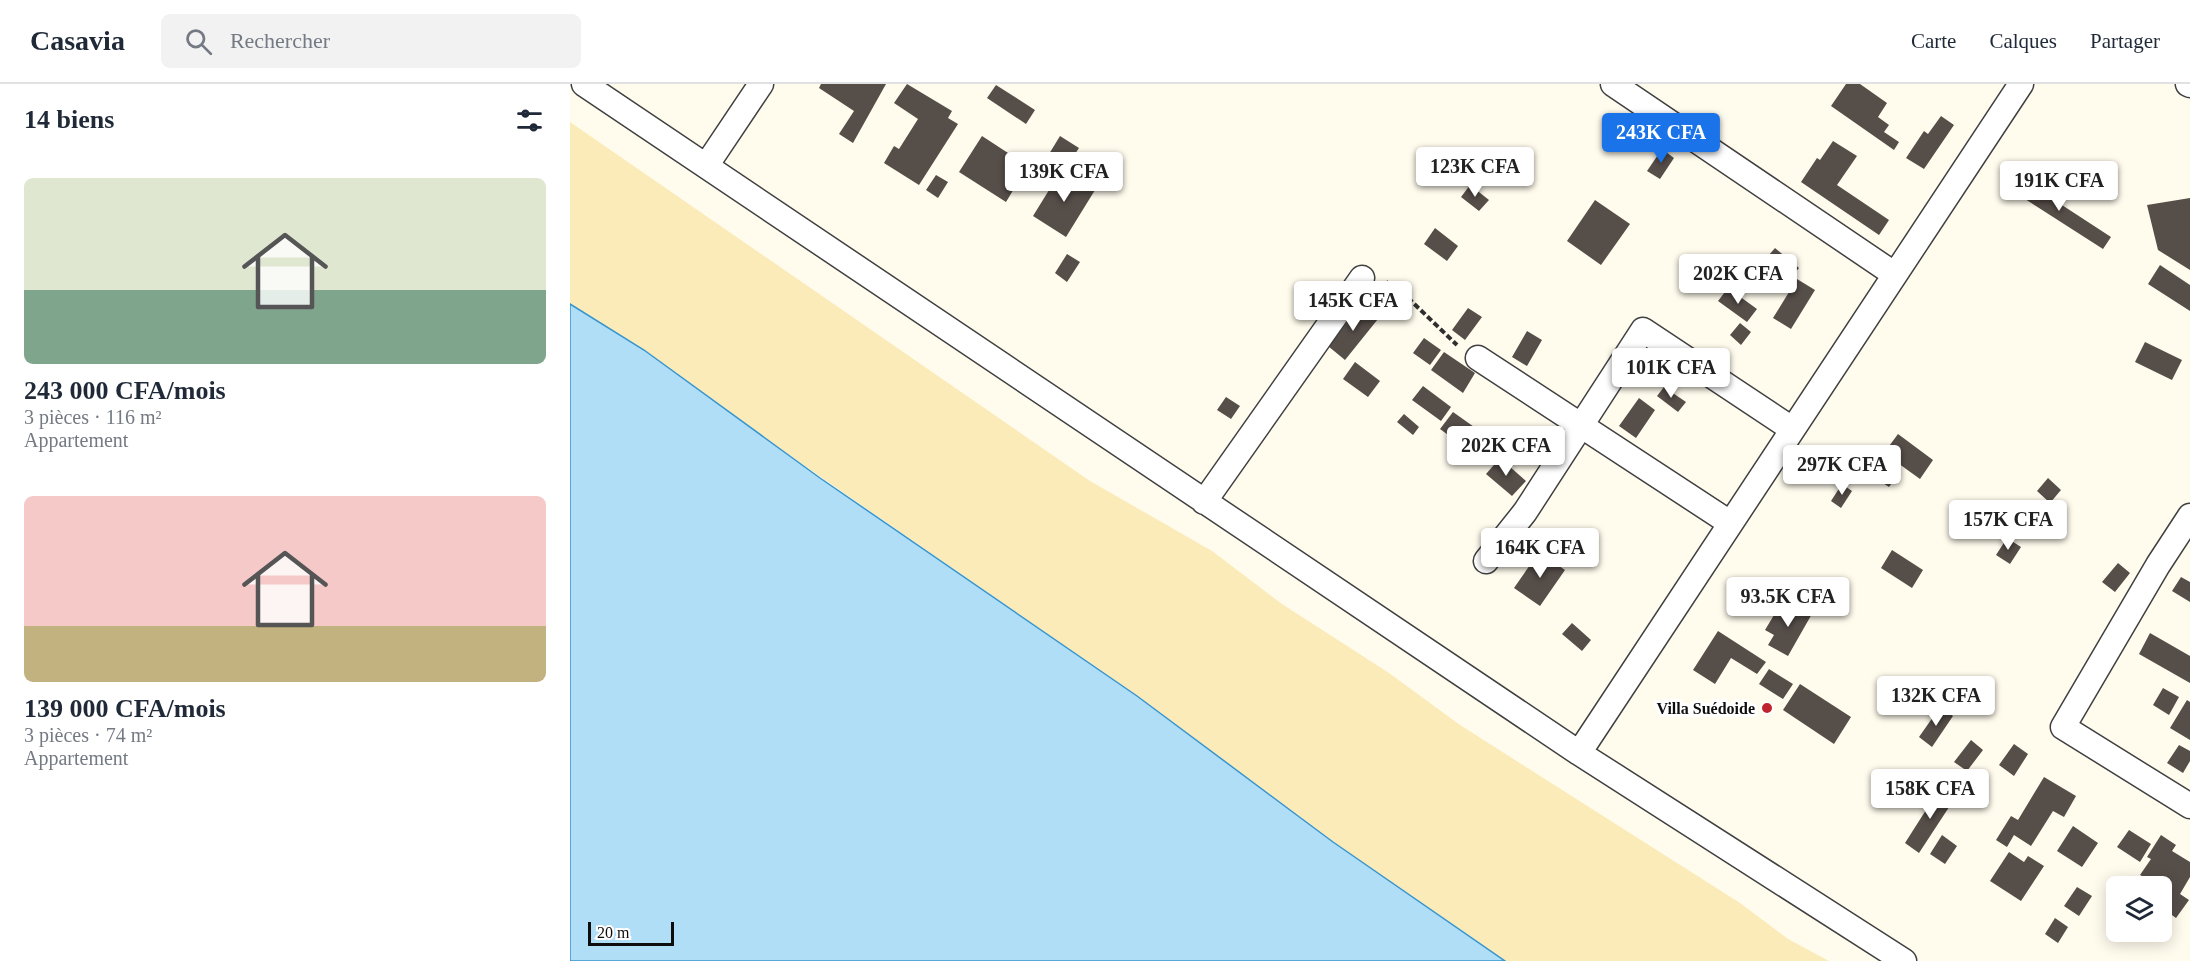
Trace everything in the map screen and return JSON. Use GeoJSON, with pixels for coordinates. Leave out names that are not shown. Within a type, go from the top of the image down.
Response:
{"type":"FeatureCollection","features":[{"type":"Feature","properties":{"kind":"street"},"geometry":{"type":"LineString","coordinates":[[584,84],[1579,753],[1904,961]]}},
{"type":"Feature","properties":{"kind":"street"},"geometry":{"type":"LineString","coordinates":[[706,166],[761,84]]}},
{"type":"Feature","properties":{"kind":"street"},"geometry":{"type":"LineString","coordinates":[[1613,84],[1894,274]]}},
{"type":"Feature","properties":{"kind":"street"},"geometry":{"type":"LineString","coordinates":[[1579,753],[2021,84]]}},
{"type":"Feature","properties":{"kind":"street"},"geometry":{"type":"LineString","coordinates":[[1204,502],[1362,278]]}},
{"type":"Feature","properties":{"kind":"street"},"geometry":{"type":"LineString","coordinates":[[1486,561],[1525,512],[1643,330],[1792,429]]}},
{"type":"Feature","properties":{"kind":"street"},"geometry":{"type":"LineString","coordinates":[[1478,358],[1730,523]]}},
{"type":"Feature","properties":{"kind":"street"},"geometry":{"type":"LineString","coordinates":[[2190,516],[2158,565],[2063,727],[2190,806]]}},
{"type":"Feature","properties":{"kind":"path"},"geometry":{"type":"LineString","coordinates":[[1362,278],[1386,282],[1406,296],[1453,343],[1478,358]]}},
{"type":"Feature","properties":{"kind":"sand"},"geometry":{"type":"Polygon","coordinates":[[[570,122],[1090,481],[1212,551],[1282,604],[1389,673],[1460,725],[1740,903],[1788,939],[1829,961],[1505,961],[1333,842],[1137,696],[636,349],[570,306],[570,122]]]}},
{"type":"Feature","properties":{"kind":"water"},"geometry":{"type":"Polygon","coordinates":[[[570,304],[644,350],[820,478],[1137,696],[1333,842],[1505,961],[570,961],[570,304]]]}},
{"type":"Feature","properties":{"kind":"building"},"geometry":{"type":"Polygon","coordinates":[[[821,84],[886,84],[853,143],[839,134],[854,111],[819,88],[821,84]]]}},
{"type":"Feature","properties":{"kind":"building"},"geometry":{"type":"Polygon","coordinates":[[[907,84],[952,111],[948,118],[958,124],[919,185],[884,163],[894,146],[899,149],[918,119],[894,103],[907,84]]]}},
{"type":"Feature","properties":{"kind":"building"},"geometry":{"type":"Polygon","coordinates":[[[1846,84],[1860,84],[1887,103],[1878,117],[1889,125],[1884,132],[1899,142],[1894,150],[1831,106],[1846,84]]]}},
{"type":"Feature","properties":{"kind":"building"},"geometry":{"type":"Polygon","coordinates":[[[996,85],[1035,110],[1026,124],[987,98],[996,85]]]}},
{"type":"Feature","properties":{"kind":"building"},"geometry":{"type":"Polygon","coordinates":[[[1941,116],[1954,125],[1924,169],[1906,158],[1924,131],[1928,134],[1941,116]]]}},
{"type":"Feature","properties":{"kind":"building"},"geometry":{"type":"Polygon","coordinates":[[[982,136],[1028,166],[1006,202],[959,172],[982,136]]]}},
{"type":"Feature","properties":{"kind":"building"},"geometry":{"type":"Polygon","coordinates":[[[1060,136],[1079,148],[1067,166],[1049,154],[1060,136]]]}},
{"type":"Feature","properties":{"kind":"building"},"geometry":{"type":"Polygon","coordinates":[[[1833,141],[1857,156],[1837,185],[1889,220],[1879,235],[1801,182],[1817,158],[1820,160],[1833,141]]]}},
{"type":"Feature","properties":{"kind":"building"},"geometry":{"type":"Polygon","coordinates":[[[1662,149],[1674,158],[1660,179],[1647,171],[1662,149]]]}},
{"type":"Feature","properties":{"kind":"building"},"geometry":{"type":"Polygon","coordinates":[[[1062,169],[1095,190],[1066,237],[1033,216],[1062,169]]]}},
{"type":"Feature","properties":{"kind":"building"},"geometry":{"type":"Polygon","coordinates":[[[936,175],[948,182],[938,198],[926,190],[936,175]]]}},
{"type":"Feature","properties":{"kind":"building"},"geometry":{"type":"Polygon","coordinates":[[[2016,175],[2111,237],[2103,249],[2008,188],[2016,175]]]}},
{"type":"Feature","properties":{"kind":"building"},"geometry":{"type":"Polygon","coordinates":[[[1470,185],[1489,200],[1479,211],[1461,197],[1470,185]]]}},
{"type":"Feature","properties":{"kind":"building"},"geometry":{"type":"Polygon","coordinates":[[[2190,198],[2190,270],[2158,250],[2147,205],[2190,198]]]}},
{"type":"Feature","properties":{"kind":"building"},"geometry":{"type":"Polygon","coordinates":[[[1595,200],[1630,224],[1601,265],[1567,241],[1595,200]]]}},
{"type":"Feature","properties":{"kind":"building"},"geometry":{"type":"Polygon","coordinates":[[[1435,228],[1458,246],[1447,261],[1424,244],[1435,228]]]}},
{"type":"Feature","properties":{"kind":"building"},"geometry":{"type":"Polygon","coordinates":[[[1775,248],[1799,268],[1787,282],[1763,262],[1775,248]]]}},
{"type":"Feature","properties":{"kind":"building"},"geometry":{"type":"Polygon","coordinates":[[[1067,254],[1080,262],[1067,282],[1055,273],[1067,254]]]}},
{"type":"Feature","properties":{"kind":"building"},"geometry":{"type":"Polygon","coordinates":[[[1740,255],[1762,271],[1752,285],[1730,269],[1740,255]]]}},
{"type":"Feature","properties":{"kind":"building"},"geometry":{"type":"Polygon","coordinates":[[[2160,265],[2190,285],[2190,311],[2148,284],[2160,265]]]}},
{"type":"Feature","properties":{"kind":"building"},"geometry":{"type":"Polygon","coordinates":[[[1797,279],[1815,290],[1791,329],[1773,318],[1797,279]]]}},
{"type":"Feature","properties":{"kind":"building"},"geometry":{"type":"Polygon","coordinates":[[[1728,288],[1757,309],[1747,322],[1718,301],[1728,288]]]}},
{"type":"Feature","properties":{"kind":"building"},"geometry":{"type":"Polygon","coordinates":[[[1361,305],[1378,319],[1345,360],[1328,346],[1361,305]]]}},
{"type":"Feature","properties":{"kind":"building"},"geometry":{"type":"Polygon","coordinates":[[[1468,308],[1482,317],[1465,340],[1452,330],[1468,308]]]}},
{"type":"Feature","properties":{"kind":"building"},"geometry":{"type":"Polygon","coordinates":[[[1740,323],[1751,332],[1741,345],[1730,335],[1740,323]]]}},
{"type":"Feature","properties":{"kind":"building"},"geometry":{"type":"Polygon","coordinates":[[[1527,331],[1542,340],[1527,366],[1512,357],[1527,331]]]}},
{"type":"Feature","properties":{"kind":"building"},"geometry":{"type":"Polygon","coordinates":[[[1424,338],[1441,350],[1430,365],[1413,353],[1424,338]]]}},
{"type":"Feature","properties":{"kind":"building"},"geometry":{"type":"Polygon","coordinates":[[[2145,342],[2182,360],[2172,380],[2135,362],[2145,342]]]}},
{"type":"Feature","properties":{"kind":"building"},"geometry":{"type":"Polygon","coordinates":[[[1444,352],[1475,373],[1463,393],[1431,370],[1444,352]]]}},
{"type":"Feature","properties":{"kind":"building"},"geometry":{"type":"Polygon","coordinates":[[[1355,362],[1380,381],[1368,397],[1343,379],[1355,362]]]}},
{"type":"Feature","properties":{"kind":"building"},"geometry":{"type":"Polygon","coordinates":[[[1423,386],[1451,407],[1441,421],[1412,400],[1423,386]]]}},
{"type":"Feature","properties":{"kind":"building"},"geometry":{"type":"Polygon","coordinates":[[[1664,387],[1686,402],[1678,412],[1657,396],[1664,387]]]}},
{"type":"Feature","properties":{"kind":"building"},"geometry":{"type":"Polygon","coordinates":[[[1226,397],[1240,406],[1231,419],[1217,410],[1226,397]]]}},
{"type":"Feature","properties":{"kind":"building"},"geometry":{"type":"Polygon","coordinates":[[[1639,398],[1655,410],[1636,438],[1619,426],[1639,398]]]}},
{"type":"Feature","properties":{"kind":"building"},"geometry":{"type":"Polygon","coordinates":[[[1453,412],[1484,434],[1471,452],[1440,429],[1453,412]]]}},
{"type":"Feature","properties":{"kind":"building"},"geometry":{"type":"Polygon","coordinates":[[[1404,414],[1419,427],[1413,435],[1397,422],[1404,414]]]}},
{"type":"Feature","properties":{"kind":"building"},"geometry":{"type":"Polygon","coordinates":[[[1898,434],[1933,460],[1920,479],[1884,453],[1898,434]]]}},
{"type":"Feature","properties":{"kind":"building"},"geometry":{"type":"Polygon","coordinates":[[[1869,454],[1898,474],[1889,487],[1859,467],[1869,454]]]}},
{"type":"Feature","properties":{"kind":"building"},"geometry":{"type":"Polygon","coordinates":[[[1500,458],[1526,481],[1512,496],[1486,474],[1500,458]]]}},
{"type":"Feature","properties":{"kind":"building"},"geometry":{"type":"Polygon","coordinates":[[[2048,478],[2061,490],[2050,503],[2037,491],[2048,478]]]}},
{"type":"Feature","properties":{"kind":"building"},"geometry":{"type":"Polygon","coordinates":[[[1842,484],[1852,491],[1841,508],[1831,501],[1842,484]]]}},
{"type":"Feature","properties":{"kind":"building"},"geometry":{"type":"Polygon","coordinates":[[[2045,518],[2056,533],[2048,538],[2037,524],[2045,518]]]}},
{"type":"Feature","properties":{"kind":"building"},"geometry":{"type":"Polygon","coordinates":[[[2007,538],[2021,547],[2010,564],[1996,555],[2007,538]]]}},
{"type":"Feature","properties":{"kind":"building"},"geometry":{"type":"Polygon","coordinates":[[[1892,550],[1923,570],[1912,588],[1881,568],[1892,550]]]}},
{"type":"Feature","properties":{"kind":"building"},"geometry":{"type":"Polygon","coordinates":[[[1539,552],[1565,570],[1540,606],[1514,588],[1539,552]]]}},
{"type":"Feature","properties":{"kind":"building"},"geometry":{"type":"Polygon","coordinates":[[[2118,563],[2130,573],[2115,592],[2102,582],[2118,563]]]}},
{"type":"Feature","properties":{"kind":"building"},"geometry":{"type":"Polygon","coordinates":[[[2181,577],[2190,582],[2190,602],[2172,591],[2181,577]]]}},
{"type":"Feature","properties":{"kind":"building"},"geometry":{"type":"Polygon","coordinates":[[[1793,601],[1813,612],[1788,656],[1768,645],[1774,635],[1765,630],[1777,610],[1785,615],[1793,601]]]}},
{"type":"Feature","properties":{"kind":"building"},"geometry":{"type":"Polygon","coordinates":[[[1572,623],[1591,640],[1582,651],[1562,634],[1572,623]]]}},
{"type":"Feature","properties":{"kind":"building"},"geometry":{"type":"Polygon","coordinates":[[[1718,631],[1766,662],[1757,674],[1731,658],[1715,684],[1693,670],[1718,631]]]}},
{"type":"Feature","properties":{"kind":"building"},"geometry":{"type":"Polygon","coordinates":[[[2150,633],[2190,656],[2190,683],[2139,654],[2150,633]]]}},
{"type":"Feature","properties":{"kind":"building"},"geometry":{"type":"Polygon","coordinates":[[[1769,669],[1793,684],[1783,699],[1759,684],[1769,669]]]}},
{"type":"Feature","properties":{"kind":"building"},"geometry":{"type":"Polygon","coordinates":[[[1800,684],[1851,717],[1834,744],[1783,710],[1800,684]]]}},
{"type":"Feature","properties":{"kind":"building"},"geometry":{"type":"Polygon","coordinates":[[[2163,688],[2179,697],[2169,715],[2153,705],[2163,688]]]}},
{"type":"Feature","properties":{"kind":"building"},"geometry":{"type":"Polygon","coordinates":[[[2187,700],[2190,702],[2190,740],[2170,728],[2187,700]]]}},
{"type":"Feature","properties":{"kind":"building"},"geometry":{"type":"Polygon","coordinates":[[[1940,707],[1953,716],[1932,747],[1919,737],[1940,707]]]}},
{"type":"Feature","properties":{"kind":"building"},"geometry":{"type":"Polygon","coordinates":[[[1971,740],[1983,750],[1967,771],[1954,762],[1971,740]]]}},
{"type":"Feature","properties":{"kind":"building"},"geometry":{"type":"Polygon","coordinates":[[[2014,744],[2028,754],[2014,776],[1999,765],[2014,744]]]}},
{"type":"Feature","properties":{"kind":"building"},"geometry":{"type":"Polygon","coordinates":[[[2179,745],[2190,751],[2190,761],[2183,773],[2167,763],[2179,745]]]}},
{"type":"Feature","properties":{"kind":"building"},"geometry":{"type":"Polygon","coordinates":[[[2044,777],[2076,796],[2064,817],[2053,811],[2031,846],[2014,835],[2007,847],[1996,840],[2011,816],[2018,820],[2044,777]]]}},
{"type":"Feature","properties":{"kind":"building"},"geometry":{"type":"Polygon","coordinates":[[[1940,788],[1955,798],[1919,853],[1905,843],[1940,788]]]}},
{"type":"Feature","properties":{"kind":"building"},"geometry":{"type":"Polygon","coordinates":[[[2073,826],[2098,843],[2082,867],[2057,851],[2073,826]]]}},
{"type":"Feature","properties":{"kind":"building"},"geometry":{"type":"Polygon","coordinates":[[[2129,830],[2151,844],[2140,862],[2117,847],[2129,830]]]}},
{"type":"Feature","properties":{"kind":"building"},"geometry":{"type":"Polygon","coordinates":[[[1942,835],[1957,846],[1945,864],[1930,854],[1942,835]]]}},
{"type":"Feature","properties":{"kind":"building"},"geometry":{"type":"Polygon","coordinates":[[[2161,835],[2176,845],[2172,851],[2190,862],[2190,877],[2180,894],[2189,900],[2176,918],[2172,915],[2172,876],[2140,875],[2151,859],[2147,857],[2161,835]]]}},
{"type":"Feature","properties":{"kind":"building"},"geometry":{"type":"Polygon","coordinates":[[[2009,852],[2024,862],[2028,856],[2044,866],[2021,901],[1990,881],[2009,852]]]}},
{"type":"Feature","properties":{"kind":"building"},"geometry":{"type":"Polygon","coordinates":[[[2077,887],[2092,896],[2079,916],[2064,906],[2077,887]]]}},
{"type":"Feature","properties":{"kind":"building"},"geometry":{"type":"Polygon","coordinates":[[[2055,918],[2068,927],[2058,943],[2045,934],[2055,918]]]}},
{"type":"Feature","properties":{"kind":"place","name":"Villa Suédoide"},"geometry":{"type":"Point","coordinates":[1767,708]}}]}
